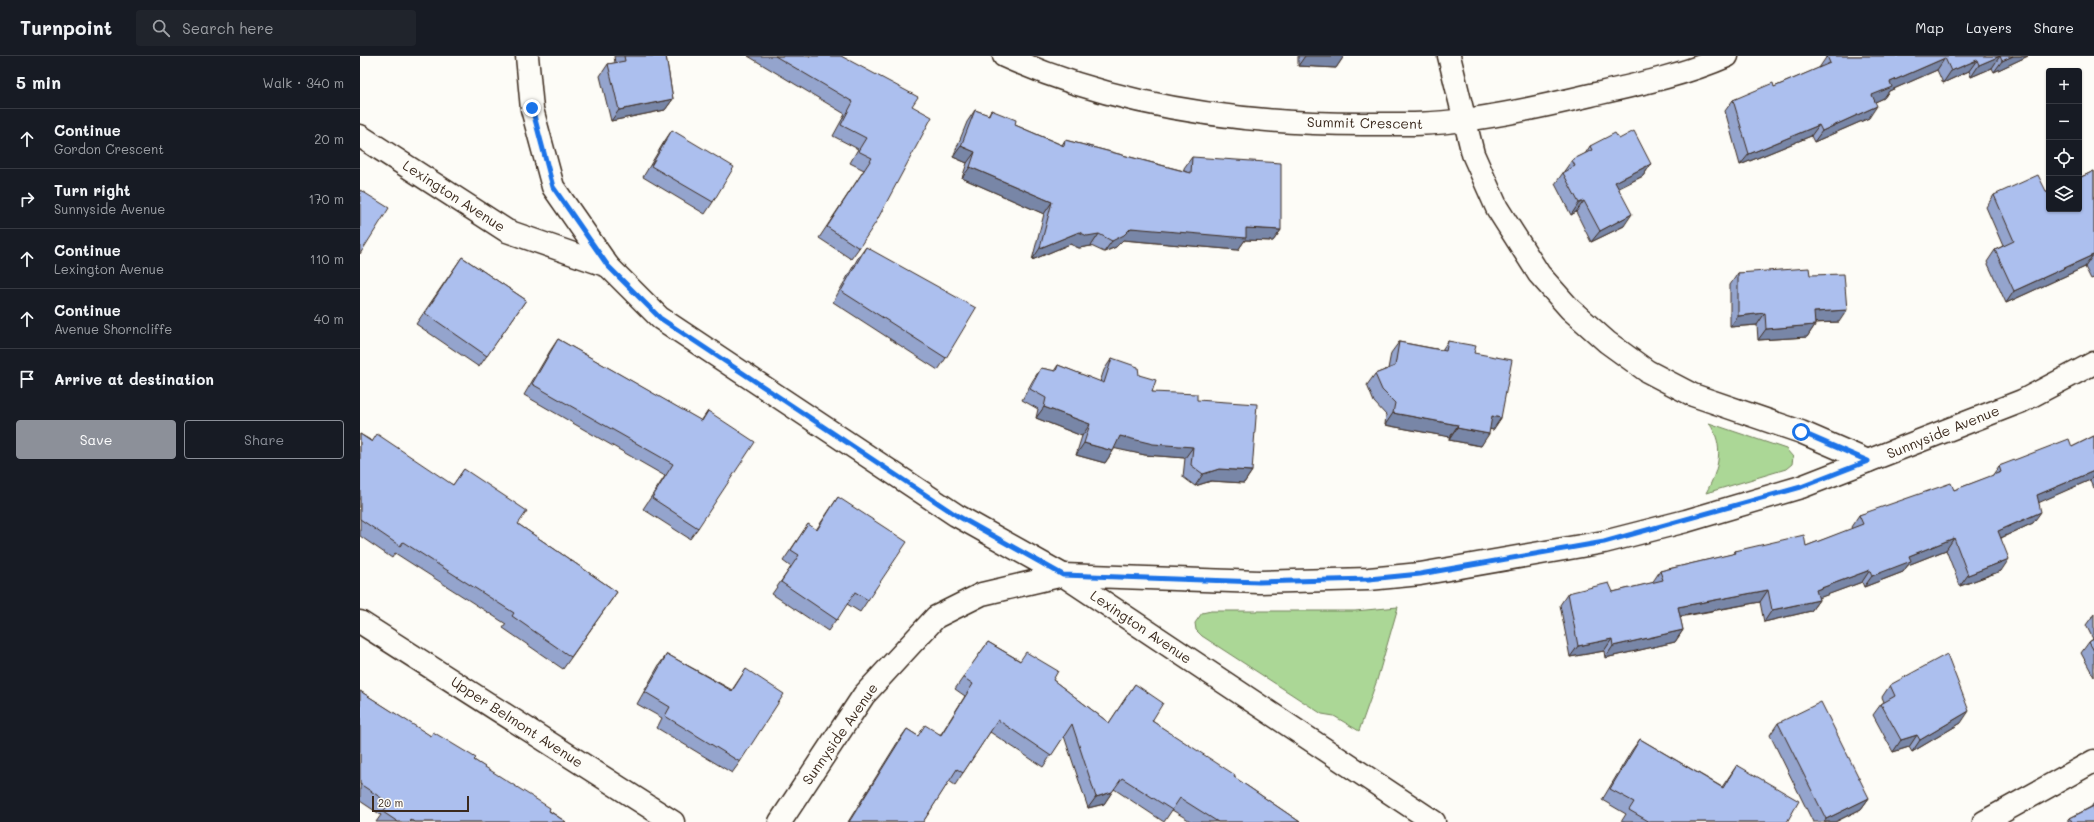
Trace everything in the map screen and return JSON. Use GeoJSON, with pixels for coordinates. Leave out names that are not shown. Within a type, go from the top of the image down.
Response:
{"type":"FeatureCollection","features":[{"type":"Feature","properties":{"kind":"street"},"geometry":{"type":"LineString","coordinates":[[527,56],[532,108],[553,187],[608,266]]}},
{"type":"Feature","properties":{"kind":"street","name":"Summit Crescent"},"geometry":{"type":"LineString","coordinates":[[1004,56],[1071,83],[1147,104],[1198,113],[1275,121],[1334,124],[1425,124],[1464,120],[1548,105],[1647,82],[1727,56]]}},
{"type":"Feature","properties":{"kind":"street"},"geometry":{"type":"LineString","coordinates":[[1449,56],[1473,154],[1497,208],[1538,274],[1570,309],[1607,342],[1648,371],[1693,395],[1801,432],[1868,461]]}},
{"type":"Feature","properties":{"kind":"street","name":"Lexington Avenue"},"geometry":{"type":"LineString","coordinates":[[360,136],[507,231],[608,266],[660,318],[956,515],[1063,575],[1434,822]]}},
{"type":"Feature","properties":{"kind":"street","name":"Sunnyside Avenue"},"geometry":{"type":"LineString","coordinates":[[780,822],[864,695],[936,617],[982,594],[1063,575],[1259,582],[1355,580],[1420,574],[1604,542],[1801,487],[2022,401],[2094,363]]}},
{"type":"Feature","properties":{"kind":"street","name":"Upper Belmont Avenue"},"geometry":{"type":"LineString","coordinates":[[360,622],[673,822]]}},
{"type":"Feature","properties":{"kind":"street"},"geometry":{"type":"LineString","coordinates":[[1984,822],[2094,761]]}},
{"type":"Feature","properties":{"kind":"green space"},"geometry":{"type":"Polygon","coordinates":[[[1709,423],[1786,449],[1793,457],[1792,464],[1786,469],[1706,493],[1711,484],[1717,466],[1719,449],[1714,432],[1709,423]]]}},
{"type":"Feature","properties":{"kind":"green space"},"geometry":{"type":"Polygon","coordinates":[[[1398,607],[1377,680],[1359,731],[1334,716],[1322,714],[1202,636],[1196,630],[1195,623],[1202,613],[1211,611],[1355,611],[1398,607]]]}},
{"type":"Feature","properties":{"kind":"building"},"geometry":{"type":"Polygon","coordinates":[[[624,56],[666,56],[673,99],[619,110],[608,64],[625,61],[624,56]]]}},
{"type":"Feature","properties":{"kind":"building"},"geometry":{"type":"Polygon","coordinates":[[[775,56],[841,56],[918,97],[912,106],[932,117],[876,222],[859,248],[827,227],[872,158],[858,151],[866,138],[841,125],[853,102],[775,56]]]}},
{"type":"Feature","properties":{"kind":"building"},"geometry":{"type":"Polygon","coordinates":[[[1827,56],[2000,56],[1979,65],[1977,60],[1951,71],[1945,58],[1890,82],[1892,87],[1872,95],[1877,106],[1822,131],[1819,125],[1749,154],[1733,100],[1773,83],[1774,87],[1830,63],[1827,56]]]}},
{"type":"Feature","properties":{"kind":"building"},"geometry":{"type":"Polygon","coordinates":[[[2000,56],[2013,56],[2002,61],[2000,56]]]}},
{"type":"Feature","properties":{"kind":"building"},"geometry":{"type":"Polygon","coordinates":[[[975,110],[989,115],[991,110],[1016,120],[1015,125],[1064,146],[1065,140],[1191,173],[1192,157],[1281,163],[1281,230],[1246,228],[1246,238],[1131,228],[1124,235],[1112,241],[1099,234],[1087,236],[1079,232],[1040,248],[1052,202],[970,167],[975,152],[961,146],[975,110]]]}},
{"type":"Feature","properties":{"kind":"building"},"geometry":{"type":"Polygon","coordinates":[[[672,130],[734,167],[713,202],[651,166],[672,130]]]}},
{"type":"Feature","properties":{"kind":"building"},"geometry":{"type":"Polygon","coordinates":[[[1634,131],[1651,164],[1615,182],[1632,214],[1600,231],[1584,201],[1579,203],[1563,173],[1575,166],[1572,160],[1592,150],[1590,146],[1615,133],[1619,139],[1634,131]]]}},
{"type":"Feature","properties":{"kind":"building"},"geometry":{"type":"Polygon","coordinates":[[[2094,171],[2094,256],[2093,255],[2014,291],[1995,250],[2014,241],[1994,195],[2038,175],[2046,191],[2046,212],[2082,212],[2082,177],[2094,171]]]}},
{"type":"Feature","properties":{"kind":"building"},"geometry":{"type":"Polygon","coordinates":[[[360,190],[389,208],[360,254],[360,190]]]}},
{"type":"Feature","properties":{"kind":"building"},"geometry":{"type":"Polygon","coordinates":[[[866,247],[976,308],[946,358],[841,291],[866,247]]]}},
{"type":"Feature","properties":{"kind":"building"},"geometry":{"type":"Polygon","coordinates":[[[462,257],[526,300],[487,356],[425,313],[462,257]]]}},
{"type":"Feature","properties":{"kind":"building"},"geometry":{"type":"Polygon","coordinates":[[[1809,268],[1810,275],[1844,274],[1847,310],[1814,312],[1815,325],[1766,329],[1765,313],[1738,316],[1738,273],[1809,268]]]}},
{"type":"Feature","properties":{"kind":"building"},"geometry":{"type":"Polygon","coordinates":[[[558,339],[702,421],[708,411],[755,442],[698,528],[652,498],[673,464],[532,384],[558,339]]]}},
{"type":"Feature","properties":{"kind":"building"},"geometry":{"type":"Polygon","coordinates":[[[1448,341],[1476,346],[1474,353],[1512,360],[1501,418],[1492,416],[1489,434],[1457,428],[1458,425],[1393,413],[1395,403],[1382,390],[1375,374],[1395,366],[1399,342],[1446,351],[1448,341]]]}},
{"type":"Feature","properties":{"kind":"building"},"geometry":{"type":"Polygon","coordinates":[[[1112,358],[1138,367],[1139,375],[1156,380],[1152,392],[1197,394],[1197,400],[1257,404],[1252,471],[1219,469],[1203,474],[1191,465],[1193,447],[1153,444],[1120,436],[1113,451],[1084,443],[1090,424],[1044,407],[1046,398],[1030,389],[1041,368],[1056,371],[1058,365],[1104,383],[1112,358]]]}},
{"type":"Feature","properties":{"kind":"building"},"geometry":{"type":"Polygon","coordinates":[[[360,434],[372,442],[377,434],[453,485],[464,469],[527,511],[518,524],[617,592],[571,657],[512,616],[514,613],[403,542],[400,546],[360,519],[360,434]]]}},
{"type":"Feature","properties":{"kind":"building"},"geometry":{"type":"Polygon","coordinates":[[[2094,436],[2094,471],[2037,495],[2041,512],[1998,531],[2009,559],[1968,575],[1954,538],[1909,556],[1911,561],[1872,576],[1870,570],[1816,590],[1819,600],[1772,610],[1768,590],[1678,607],[1683,630],[1613,646],[1612,639],[1578,646],[1568,593],[1609,583],[1613,592],[1663,580],[1660,571],[1736,553],[1735,551],[1804,535],[1806,546],[1863,524],[1859,515],[1951,483],[1954,490],[2001,472],[1999,466],[2069,439],[2072,447],[2094,436]]]}},
{"type":"Feature","properties":{"kind":"building"},"geometry":{"type":"Polygon","coordinates":[[[838,497],[907,542],[868,600],[855,592],[837,620],[781,582],[799,555],[791,550],[808,524],[817,530],[838,497]]]}},
{"type":"Feature","properties":{"kind":"building"},"geometry":{"type":"Polygon","coordinates":[[[2094,639],[2094,651],[2089,642],[2094,639]]]}},
{"type":"Feature","properties":{"kind":"building"},"geometry":{"type":"Polygon","coordinates":[[[988,642],[1020,661],[1026,652],[1058,671],[1053,680],[1109,723],[1135,684],[1163,703],[1152,721],[1235,775],[1234,777],[1300,822],[1218,822],[1180,798],[1172,810],[1122,778],[1112,792],[1096,797],[1072,724],[1051,756],[998,720],[963,773],[957,769],[923,822],[849,822],[907,729],[918,736],[925,725],[941,735],[973,684],[963,677],[988,642]]]}},
{"type":"Feature","properties":{"kind":"building"},"geometry":{"type":"Polygon","coordinates":[[[667,654],[732,691],[746,669],[784,694],[740,762],[665,716],[670,707],[645,692],[667,654]]]}},
{"type":"Feature","properties":{"kind":"building"},"geometry":{"type":"Polygon","coordinates":[[[1947,654],[1969,711],[1920,740],[1917,735],[1901,740],[1881,704],[1895,696],[1890,685],[1947,654]]]}},
{"type":"Feature","properties":{"kind":"building"},"geometry":{"type":"Polygon","coordinates":[[[360,691],[431,736],[433,732],[476,758],[474,760],[550,808],[549,811],[566,822],[414,822],[410,819],[409,822],[398,822],[383,812],[389,803],[360,784],[360,691]]]}},
{"type":"Feature","properties":{"kind":"building"},"geometry":{"type":"Polygon","coordinates":[[[1821,702],[1869,798],[1826,819],[1778,723],[1821,702]]]}},
{"type":"Feature","properties":{"kind":"building"},"geometry":{"type":"Polygon","coordinates":[[[1640,739],[1723,788],[1737,765],[1799,801],[1787,822],[1650,822],[1629,810],[1634,802],[1610,789],[1640,739]]]}},
{"type":"Feature","properties":{"kind":"building"},"geometry":{"type":"Polygon","coordinates":[[[2094,806],[2094,822],[2072,822],[2070,818],[2094,806]]]}},
{"type":"Feature","properties":{"kind":"route"},"geometry":{"type":"LineString","coordinates":[[532,108],[553,187],[608,266],[660,318],[956,515],[1063,575],[1259,582],[1369,579],[1420,574],[1604,542],[1801,487],[1868,461],[1801,432]]}}]}
